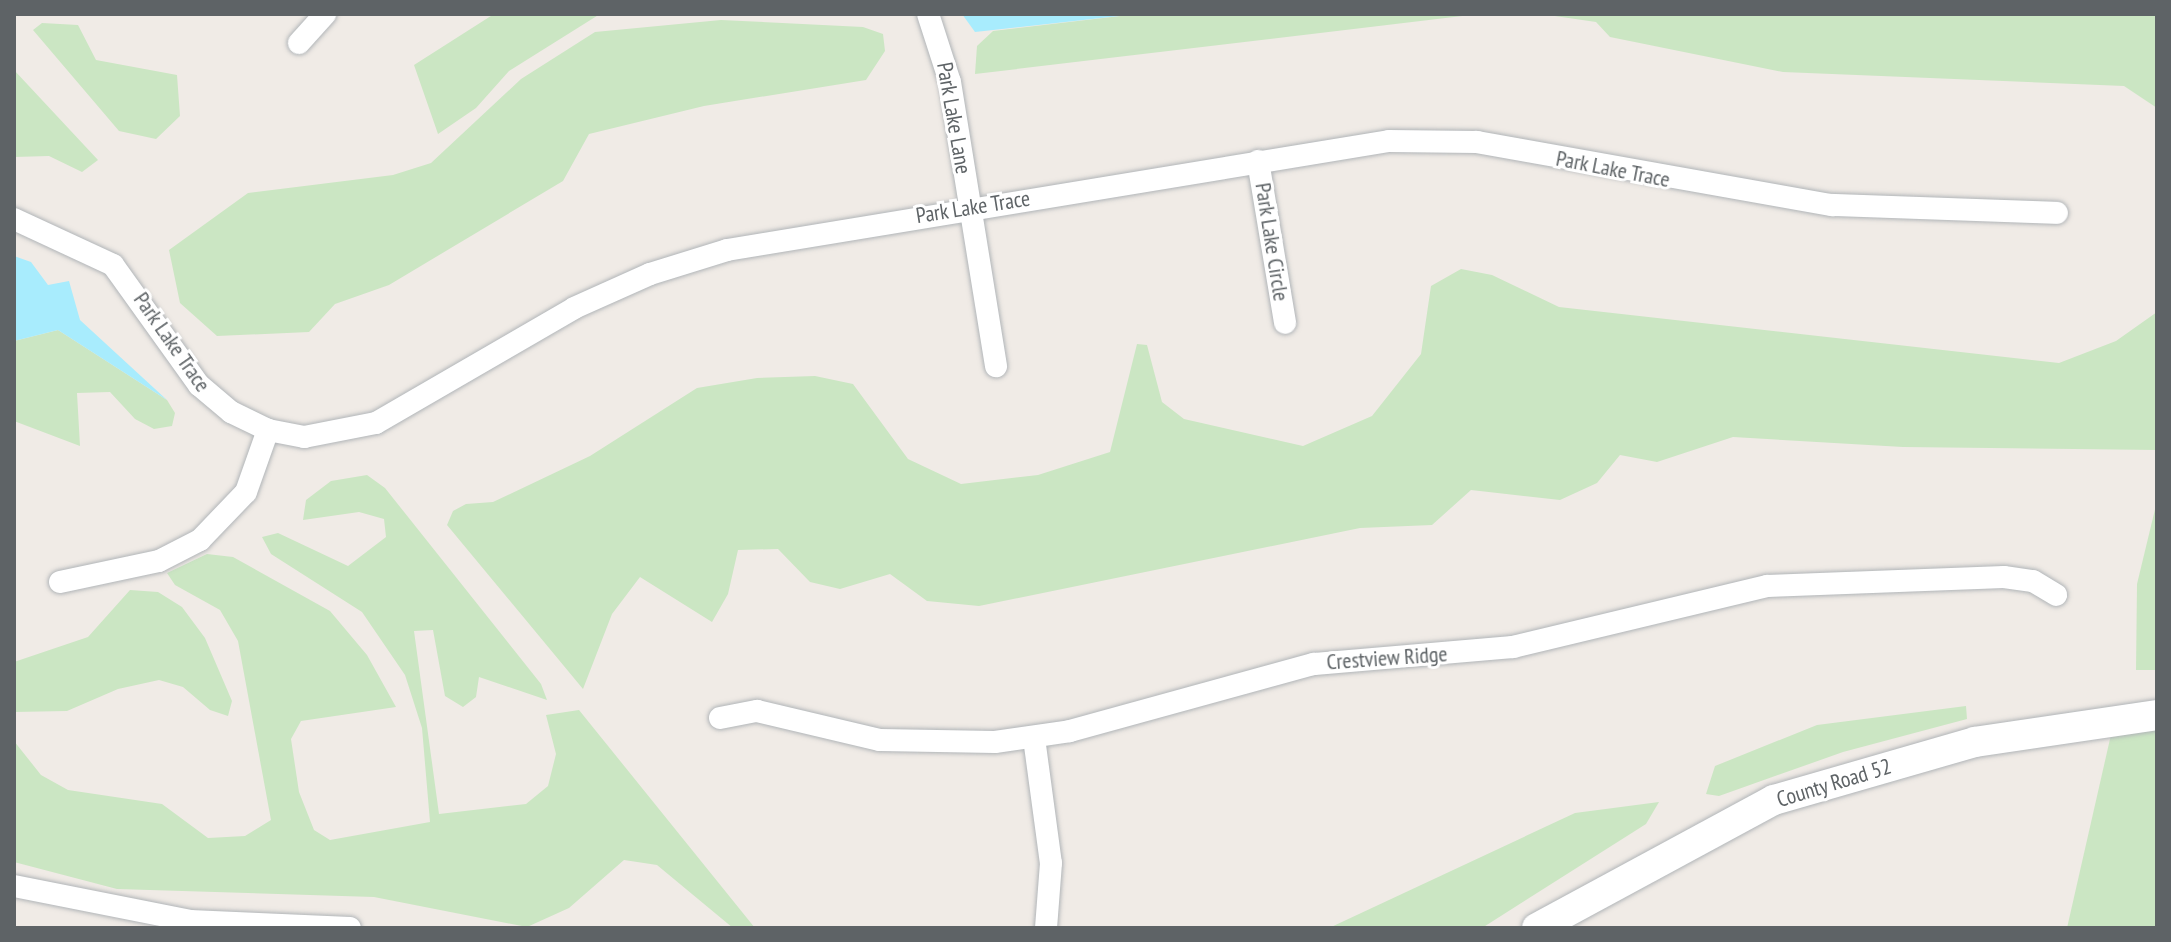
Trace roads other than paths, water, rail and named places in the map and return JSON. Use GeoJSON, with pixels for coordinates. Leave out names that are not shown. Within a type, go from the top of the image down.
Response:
{"type":"FeatureCollection","features":[{"type":"Feature","properties":{"kind":"main road","name":"County Road 52"},"geometry":{"type":"LineString","coordinates":[[1537,928],[1774,800],[1975,742],[2157,715]]}},
{"type":"Feature","properties":{"kind":"street"},"geometry":{"type":"LineString","coordinates":[[299,43],[325,14]]}},
{"type":"Feature","properties":{"kind":"street","name":"Park Lake Lane"},"geometry":{"type":"LineString","coordinates":[[928,14],[944,58],[996,366]]}},
{"type":"Feature","properties":{"kind":"street","name":"Park Lake Trace"},"geometry":{"type":"LineString","coordinates":[[14,219],[113,265],[199,385],[231,412],[268,430],[323,437],[376,423],[574,308],[688,261],[767,241],[1258,161],[1444,139],[1832,205],[2057,213]]}},
{"type":"Feature","properties":{"kind":"street","name":"Park Lake Circle"},"geometry":{"type":"LineString","coordinates":[[1258,161],[1285,323]]}},
{"type":"Feature","properties":{"kind":"street"},"geometry":{"type":"LineString","coordinates":[[60,582],[159,561],[200,540],[246,492],[268,430]]}},
{"type":"Feature","properties":{"kind":"street","name":"Crestview Ridge"},"geometry":{"type":"LineString","coordinates":[[720,718],[757,711],[918,743],[1034,738],[1314,664],[1513,647],[1753,588],[2004,577],[2033,581],[2056,595]]}},
{"type":"Feature","properties":{"kind":"street"},"geometry":{"type":"LineString","coordinates":[[1034,738],[1051,863],[1046,928]]}},
{"type":"Feature","properties":{"kind":"street"},"geometry":{"type":"LineString","coordinates":[[14,886],[190,921],[350,928]]}},
{"type":"Feature","properties":{"kind":"water"},"geometry":{"type":"Polygon","coordinates":[[[962,14],[1137,14],[975,32],[962,14]]]}},
{"type":"Feature","properties":{"kind":"water"},"geometry":{"type":"Polygon","coordinates":[[[14,256],[31,262],[48,285],[69,281],[80,320],[167,400],[58,330],[14,341],[14,256]]]}}]}
